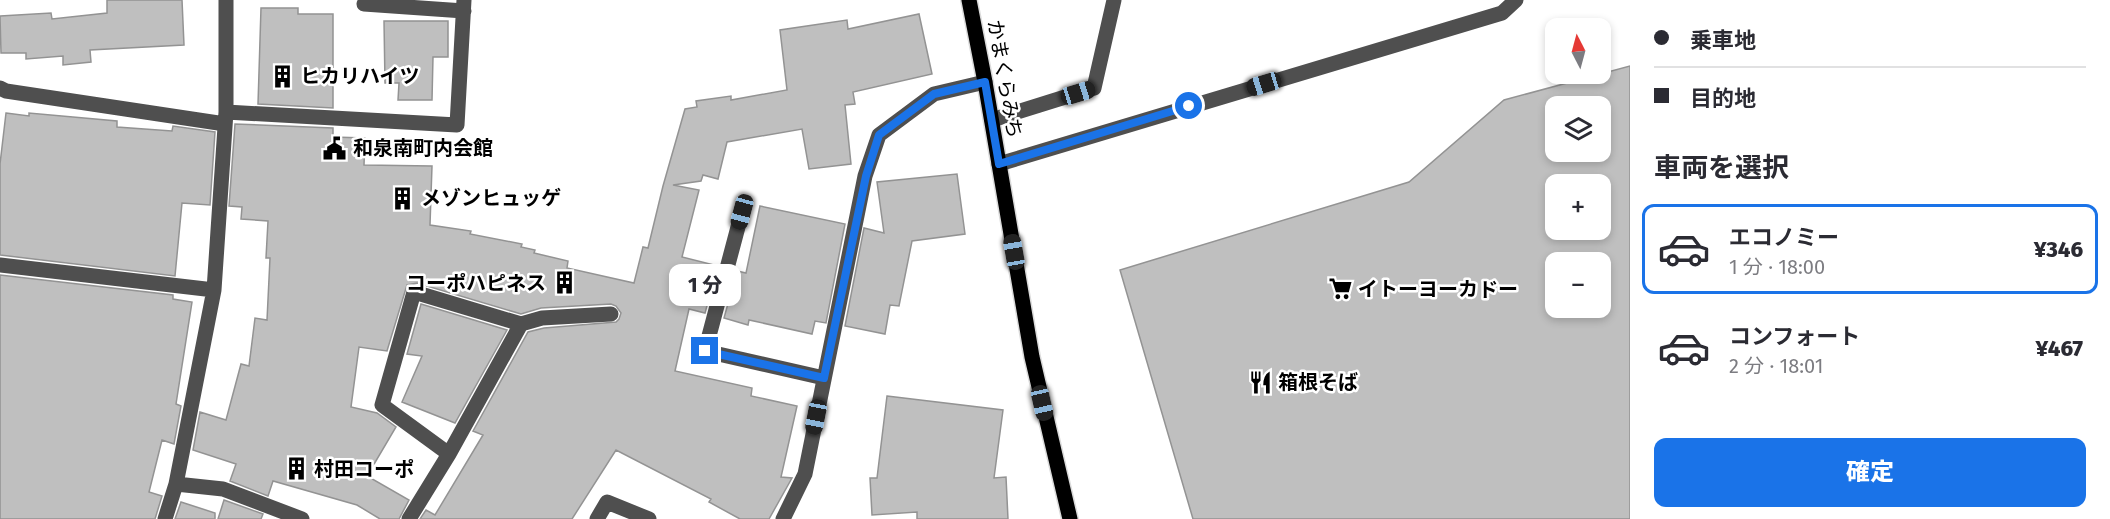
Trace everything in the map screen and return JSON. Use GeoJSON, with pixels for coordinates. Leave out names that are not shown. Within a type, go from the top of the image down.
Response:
{"type":"FeatureCollection","features":[{"type":"Feature","properties":{"kind":"main road","name":"かまくらみち"},"geometry":{"type":"LineString","coordinates":[[969,0],[1032,357],[1070,519]]}},
{"type":"Feature","properties":{"kind":"street"},"geometry":{"type":"LineString","coordinates":[[165,519],[176,484],[214,290],[226,118],[226,0]]}},
{"type":"Feature","properties":{"kind":"street"},"geometry":{"type":"LineString","coordinates":[[992,120],[1094,88],[1114,0]]}},
{"type":"Feature","properties":{"kind":"street"},"geometry":{"type":"LineString","coordinates":[[999,164],[1502,13],[1516,0]]}},
{"type":"Feature","properties":{"kind":"street"},"geometry":{"type":"LineString","coordinates":[[0,88],[6,91],[226,118],[456,125],[464,5],[364,4]]}},
{"type":"Feature","properties":{"kind":"street"},"geometry":{"type":"LineString","coordinates":[[783,519],[806,474],[866,176],[879,135],[934,94],[985,82]]}},
{"type":"Feature","properties":{"kind":"street"},"geometry":{"type":"LineString","coordinates":[[742,212],[705,351],[824,378]]}},
{"type":"Feature","properties":{"kind":"street"},"geometry":{"type":"LineString","coordinates":[[0,265],[214,290]]}},
{"type":"Feature","properties":{"kind":"street"},"geometry":{"type":"LineString","coordinates":[[449,454],[382,405],[414,292],[521,324],[542,318],[611,314]]}},
{"type":"Feature","properties":{"kind":"street"},"geometry":{"type":"LineString","coordinates":[[409,519],[449,454],[521,324]]}},
{"type":"Feature","properties":{"kind":"street"},"geometry":{"type":"LineString","coordinates":[[176,484],[223,489],[302,519]]}},
{"type":"Feature","properties":{"kind":"street"},"geometry":{"type":"LineString","coordinates":[[597,519],[607,502],[649,519]]}},
{"type":"Feature","properties":{"kind":"building"},"geometry":{"type":"Polygon","coordinates":[[[107,0],[182,0],[184,45],[90,50],[91,62],[63,65],[63,56],[26,59],[26,53],[1,53],[0,16],[51,13],[52,19],[107,13],[107,0]]]}},
{"type":"Feature","properties":{"kind":"building"},"geometry":{"type":"Polygon","coordinates":[[[261,8],[298,8],[298,14],[333,14],[333,108],[258,104],[261,8]]]}},
{"type":"Feature","properties":{"kind":"building"},"geometry":{"type":"Polygon","coordinates":[[[919,14],[932,74],[853,92],[855,104],[845,105],[851,164],[809,169],[802,129],[727,142],[718,179],[703,175],[701,181],[673,185],[699,190],[682,257],[718,266],[705,313],[689,309],[675,371],[752,388],[751,396],[797,406],[781,477],[792,478],[769,519],[740,519],[709,502],[711,499],[616,450],[572,519],[420,519],[426,510],[435,515],[483,435],[473,431],[528,332],[544,328],[616,322],[621,313],[616,306],[611,304],[541,308],[521,314],[417,283],[407,285],[387,351],[359,347],[351,407],[377,413],[396,427],[367,476],[409,500],[399,519],[380,519],[357,505],[273,481],[268,496],[230,481],[236,464],[193,450],[200,412],[226,420],[241,364],[249,366],[255,318],[267,320],[270,258],[266,258],[268,221],[241,219],[242,207],[229,206],[235,124],[333,128],[333,137],[365,138],[364,165],[432,166],[430,225],[471,231],[470,234],[522,244],[521,247],[535,250],[534,253],[568,261],[567,268],[634,283],[643,247],[648,248],[685,109],[697,107],[696,101],[731,96],[731,100],[787,90],[780,30],[847,20],[848,29],[919,14]]]}},
{"type":"Feature","properties":{"kind":"building"},"geometry":{"type":"Polygon","coordinates":[[[384,21],[448,21],[448,57],[433,57],[432,100],[398,100],[399,83],[385,83],[384,21]]]}},
{"type":"Feature","properties":{"kind":"building","name":"イトーヨーカドー"},"geometry":{"type":"Polygon","coordinates":[[[1630,66],[1630,519],[1193,519],[1120,270],[1409,182],[1504,100],[1563,84],[1611,84],[1611,71],[1630,66]]]}},
{"type":"Feature","properties":{"kind":"building"},"geometry":{"type":"Polygon","coordinates":[[[6,113],[117,121],[117,127],[172,131],[173,126],[215,132],[210,205],[182,203],[175,276],[0,255],[0,164],[6,113]]]}},
{"type":"Feature","properties":{"kind":"building"},"geometry":{"type":"Polygon","coordinates":[[[957,174],[965,234],[912,241],[899,306],[890,305],[885,334],[845,326],[864,228],[884,233],[877,182],[957,174]]]}},
{"type":"Feature","properties":{"kind":"building"},"geometry":{"type":"Polygon","coordinates":[[[760,206],[845,224],[826,323],[815,321],[812,334],[749,320],[748,325],[724,318],[737,271],[746,273],[760,206]]]}},
{"type":"Feature","properties":{"kind":"building"},"geometry":{"type":"Polygon","coordinates":[[[0,275],[173,295],[173,299],[192,302],[176,404],[181,406],[174,444],[162,440],[149,492],[162,496],[155,519],[0,519],[0,275]]]}},
{"type":"Feature","properties":{"kind":"building"},"geometry":{"type":"Polygon","coordinates":[[[421,304],[507,330],[455,423],[402,402],[422,356],[407,354],[421,304]]]}},
{"type":"Feature","properties":{"kind":"building"},"geometry":{"type":"Polygon","coordinates":[[[887,396],[1003,410],[994,478],[1006,477],[1008,519],[917,519],[917,512],[872,515],[870,478],[877,478],[887,396]]]}},
{"type":"Feature","properties":{"kind":"building"},"geometry":{"type":"Polygon","coordinates":[[[224,500],[263,514],[261,519],[218,519],[224,500]]]}},
{"type":"Feature","properties":{"kind":"building"},"geometry":{"type":"Polygon","coordinates":[[[181,502],[215,513],[215,519],[175,519],[181,502]]]}},
{"type":"Feature","properties":{"kind":"place","name":"ヒカリハイツ"},"geometry":{"type":"Point","coordinates":[282,76]}},
{"type":"Feature","properties":{"kind":"place","name":"和泉南町内会館"},"geometry":{"type":"Point","coordinates":[335,148]}},
{"type":"Feature","properties":{"kind":"place","name":"メゾンヒュッゲ"},"geometry":{"type":"Point","coordinates":[403,198]}},
{"type":"Feature","properties":{"kind":"place","name":"コーポハピネス"},"geometry":{"type":"Point","coordinates":[564,283]}},
{"type":"Feature","properties":{"kind":"place","name":"イトーヨーカドー"},"geometry":{"type":"Point","coordinates":[1340,289]}},
{"type":"Feature","properties":{"kind":"place","name":"箱根そば"},"geometry":{"type":"Point","coordinates":[1260,382]}},
{"type":"Feature","properties":{"kind":"place","name":"村田コーポ"},"geometry":{"type":"Point","coordinates":[296,469]}},
{"type":"Feature","properties":{"kind":"route"},"geometry":{"type":"LineString","coordinates":[[705,351],[824,378],[866,176],[879,135],[934,94],[985,82],[999,164],[1189,106]]}}]}
